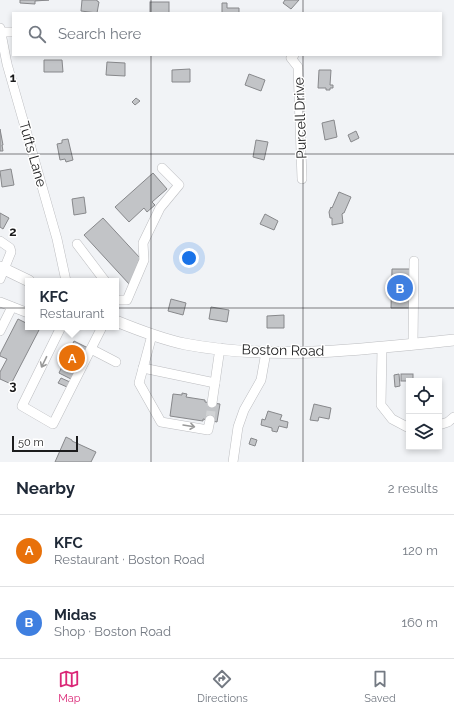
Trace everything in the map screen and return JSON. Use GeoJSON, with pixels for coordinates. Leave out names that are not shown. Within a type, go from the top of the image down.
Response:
{"type":"FeatureCollection","features":[{"type":"Feature","properties":{"kind":"main road"},"geometry":{"type":"LineString","coordinates":[[1,271],[25,280]]}},
{"type":"Feature","properties":{"kind":"main road","name":"Boston Road"},"geometry":{"type":"LineString","coordinates":[[119,322],[152,335],[185,344],[266,352],[298,352],[382,347],[454,340]]}},
{"type":"Feature","properties":{"kind":"street"},"geometry":{"type":"LineString","coordinates":[[1,30],[12,32]]}},
{"type":"Feature","properties":{"kind":"street","name":"Tufts Lane"},"geometry":{"type":"LineString","coordinates":[[1,30],[7,64],[58,239],[65,278]]}},
{"type":"Feature","properties":{"kind":"street","name":"Purcell Drive"},"geometry":{"type":"LineString","coordinates":[[289,56],[298,67],[302,179]]}},
{"type":"Feature","properties":{"kind":"street"},"geometry":{"type":"LineString","coordinates":[[119,300],[128,300],[144,260],[143,243],[160,208],[180,185],[162,168]]}},
{"type":"Feature","properties":{"kind":"street"},"geometry":{"type":"LineString","coordinates":[[0,241],[10,248],[11,252],[1,271]]}},
{"type":"Feature","properties":{"kind":"street"},"geometry":{"type":"LineString","coordinates":[[77,244],[103,278]]}},
{"type":"Feature","properties":{"kind":"street"},"geometry":{"type":"LineString","coordinates":[[413,344],[414,261]]}},
{"type":"Feature","properties":{"kind":"street"},"geometry":{"type":"LineString","coordinates":[[0,302],[25,312]]}},
{"type":"Feature","properties":{"kind":"street"},"geometry":{"type":"LineString","coordinates":[[0,331],[12,307]]}},
{"type":"Feature","properties":{"kind":"street"},"geometry":{"type":"LineString","coordinates":[[60,330],[22,406],[53,424],[101,330]]}},
{"type":"Feature","properties":{"kind":"street"},"geometry":{"type":"LineString","coordinates":[[152,335],[140,383],[161,422],[208,430],[210,420]]}},
{"type":"Feature","properties":{"kind":"street"},"geometry":{"type":"LineString","coordinates":[[382,347],[381,405],[392,419],[406,426]]}},
{"type":"Feature","properties":{"kind":"street"},"geometry":{"type":"LineString","coordinates":[[212,403],[220,348]]}},
{"type":"Feature","properties":{"kind":"street"},"geometry":{"type":"LineString","coordinates":[[92,349],[116,362]]}},
{"type":"Feature","properties":{"kind":"street"},"geometry":{"type":"LineString","coordinates":[[233,462],[238,427],[244,410],[261,380],[266,352]]}},
{"type":"Feature","properties":{"kind":"street"},"geometry":{"type":"LineString","coordinates":[[143,368],[215,383]]}},
{"type":"Feature","properties":{"kind":"street"},"geometry":{"type":"LineString","coordinates":[[442,424],[448,422],[454,417]]}},
{"type":"Feature","properties":{"kind":"building"},"geometry":{"type":"Polygon","coordinates":[[[20,0],[49,0],[35,1],[35,4],[20,3],[20,0]]]}},
{"type":"Feature","properties":{"kind":"building"},"geometry":{"type":"Polygon","coordinates":[[[82,0],[97,0],[99,2],[97,12],[81,11],[82,0]]]}},
{"type":"Feature","properties":{"kind":"building"},"geometry":{"type":"Polygon","coordinates":[[[285,0],[299,0],[291,9],[283,3],[285,0]]]}},
{"type":"Feature","properties":{"kind":"building"},"geometry":{"type":"Polygon","coordinates":[[[150,2],[169,2],[169,12],[150,12],[150,2]]]}},
{"type":"Feature","properties":{"kind":"building"},"geometry":{"type":"Polygon","coordinates":[[[222,3],[227,3],[227,8],[239,8],[239,12],[222,12],[222,3]]]}},
{"type":"Feature","properties":{"kind":"building"},"geometry":{"type":"Polygon","coordinates":[[[44,60],[62,60],[63,72],[44,72],[44,60]]]}},
{"type":"Feature","properties":{"kind":"building"},"geometry":{"type":"Polygon","coordinates":[[[107,62],[125,63],[125,76],[106,75],[107,62]]]}},
{"type":"Feature","properties":{"kind":"building"},"geometry":{"type":"Polygon","coordinates":[[[190,69],[190,82],[172,82],[172,70],[190,69]]]}},
{"type":"Feature","properties":{"kind":"building"},"geometry":{"type":"Polygon","coordinates":[[[319,70],[331,70],[330,85],[333,85],[333,88],[330,88],[330,90],[326,90],[326,88],[318,88],[319,70]]]}},
{"type":"Feature","properties":{"kind":"building"},"geometry":{"type":"Polygon","coordinates":[[[249,74],[265,80],[261,91],[245,85],[249,74]]]}},
{"type":"Feature","properties":{"kind":"building"},"geometry":{"type":"Polygon","coordinates":[[[136,98],[140,101],[135,105],[132,102],[136,98]]]}},
{"type":"Feature","properties":{"kind":"building"},"geometry":{"type":"Polygon","coordinates":[[[334,120],[337,137],[325,140],[322,123],[334,120]]]}},
{"type":"Feature","properties":{"kind":"building"},"geometry":{"type":"Polygon","coordinates":[[[0,129],[3,145],[3,151],[0,151],[0,129]]]}},
{"type":"Feature","properties":{"kind":"building"},"geometry":{"type":"Polygon","coordinates":[[[356,131],[359,138],[351,142],[348,135],[356,131]]]}},
{"type":"Feature","properties":{"kind":"building"},"geometry":{"type":"Polygon","coordinates":[[[68,139],[73,160],[66,162],[65,159],[60,160],[57,144],[62,143],[62,140],[68,139]]]}},
{"type":"Feature","properties":{"kind":"building"},"geometry":{"type":"Polygon","coordinates":[[[256,140],[268,142],[264,160],[253,157],[256,140]]]}},
{"type":"Feature","properties":{"kind":"building"},"geometry":{"type":"Polygon","coordinates":[[[11,169],[14,185],[2,187],[0,171],[11,169]]]}},
{"type":"Feature","properties":{"kind":"building"},"geometry":{"type":"Polygon","coordinates":[[[153,173],[167,189],[152,202],[155,205],[147,212],[144,208],[129,222],[115,207],[153,173]]]}},
{"type":"Feature","properties":{"kind":"building"},"geometry":{"type":"Polygon","coordinates":[[[339,192],[351,197],[344,213],[342,214],[343,223],[332,225],[332,218],[330,218],[329,212],[339,192]]]}},
{"type":"Feature","properties":{"kind":"building"},"geometry":{"type":"Polygon","coordinates":[[[84,197],[86,213],[74,215],[72,199],[84,197]]]}},
{"type":"Feature","properties":{"kind":"building"},"geometry":{"type":"Polygon","coordinates":[[[0,213],[9,218],[3,229],[0,227],[0,213]]]}},
{"type":"Feature","properties":{"kind":"building"},"geometry":{"type":"Polygon","coordinates":[[[265,214],[278,221],[274,230],[260,224],[265,214]]]}},
{"type":"Feature","properties":{"kind":"building"},"geometry":{"type":"Polygon","coordinates":[[[103,218],[140,258],[130,285],[84,235],[103,218]]]}},
{"type":"Feature","properties":{"kind":"building"},"geometry":{"type":"Polygon","coordinates":[[[392,269],[410,269],[409,308],[391,308],[392,269]]]}},
{"type":"Feature","properties":{"kind":"building"},"geometry":{"type":"Polygon","coordinates":[[[171,299],[186,303],[183,315],[168,311],[171,299]]]}},
{"type":"Feature","properties":{"kind":"building"},"geometry":{"type":"Polygon","coordinates":[[[211,307],[229,310],[227,322],[209,319],[211,307]]]}},
{"type":"Feature","properties":{"kind":"building"},"geometry":{"type":"Polygon","coordinates":[[[284,315],[284,328],[267,328],[267,316],[284,315]]]}},
{"type":"Feature","properties":{"kind":"building"},"geometry":{"type":"Polygon","coordinates":[[[18,319],[25,322],[25,330],[39,330],[11,384],[0,379],[0,372],[7,359],[0,356],[18,319]]]}},
{"type":"Feature","properties":{"kind":"building"},"geometry":{"type":"Polygon","coordinates":[[[74,341],[88,348],[71,379],[59,373],[74,341]]]}},
{"type":"Feature","properties":{"kind":"building"},"geometry":{"type":"Polygon","coordinates":[[[399,374],[400,386],[395,387],[394,375],[399,374]]]}},
{"type":"Feature","properties":{"kind":"building"},"geometry":{"type":"Polygon","coordinates":[[[401,374],[413,374],[413,378],[406,378],[406,381],[401,381],[401,374]]]}},
{"type":"Feature","properties":{"kind":"building"},"geometry":{"type":"Polygon","coordinates":[[[61,378],[70,382],[67,387],[58,383],[61,378]]]}},
{"type":"Feature","properties":{"kind":"building"},"geometry":{"type":"Polygon","coordinates":[[[182,393],[187,394],[186,397],[220,404],[217,422],[203,419],[203,421],[170,416],[173,394],[182,395],[182,393]]]}},
{"type":"Feature","properties":{"kind":"building"},"geometry":{"type":"Polygon","coordinates":[[[314,404],[331,408],[329,419],[319,417],[318,421],[310,420],[314,404]]]}},
{"type":"Feature","properties":{"kind":"building"},"geometry":{"type":"Polygon","coordinates":[[[268,411],[282,415],[280,420],[288,422],[287,428],[279,426],[277,432],[272,431],[272,428],[261,425],[262,419],[265,420],[268,411]]]}},
{"type":"Feature","properties":{"kind":"building"},"geometry":{"type":"Polygon","coordinates":[[[66,437],[96,452],[91,462],[55,462],[66,437]]]}},
{"type":"Feature","properties":{"kind":"building"},"geometry":{"type":"Polygon","coordinates":[[[251,438],[257,440],[255,446],[249,444],[251,438]]]}},
{"type":"Feature","properties":{"kind":"tunnel"},"geometry":{"type":"LineString","coordinates":[[210,420],[212,403]]}},
{"type":"Feature","properties":{"kind":"place","name":"Midas"},"geometry":{"type":"Point","coordinates":[400,288]}},
{"type":"Feature","properties":{"kind":"place","name":"KFC"},"geometry":{"type":"Point","coordinates":[72,358]}}]}
